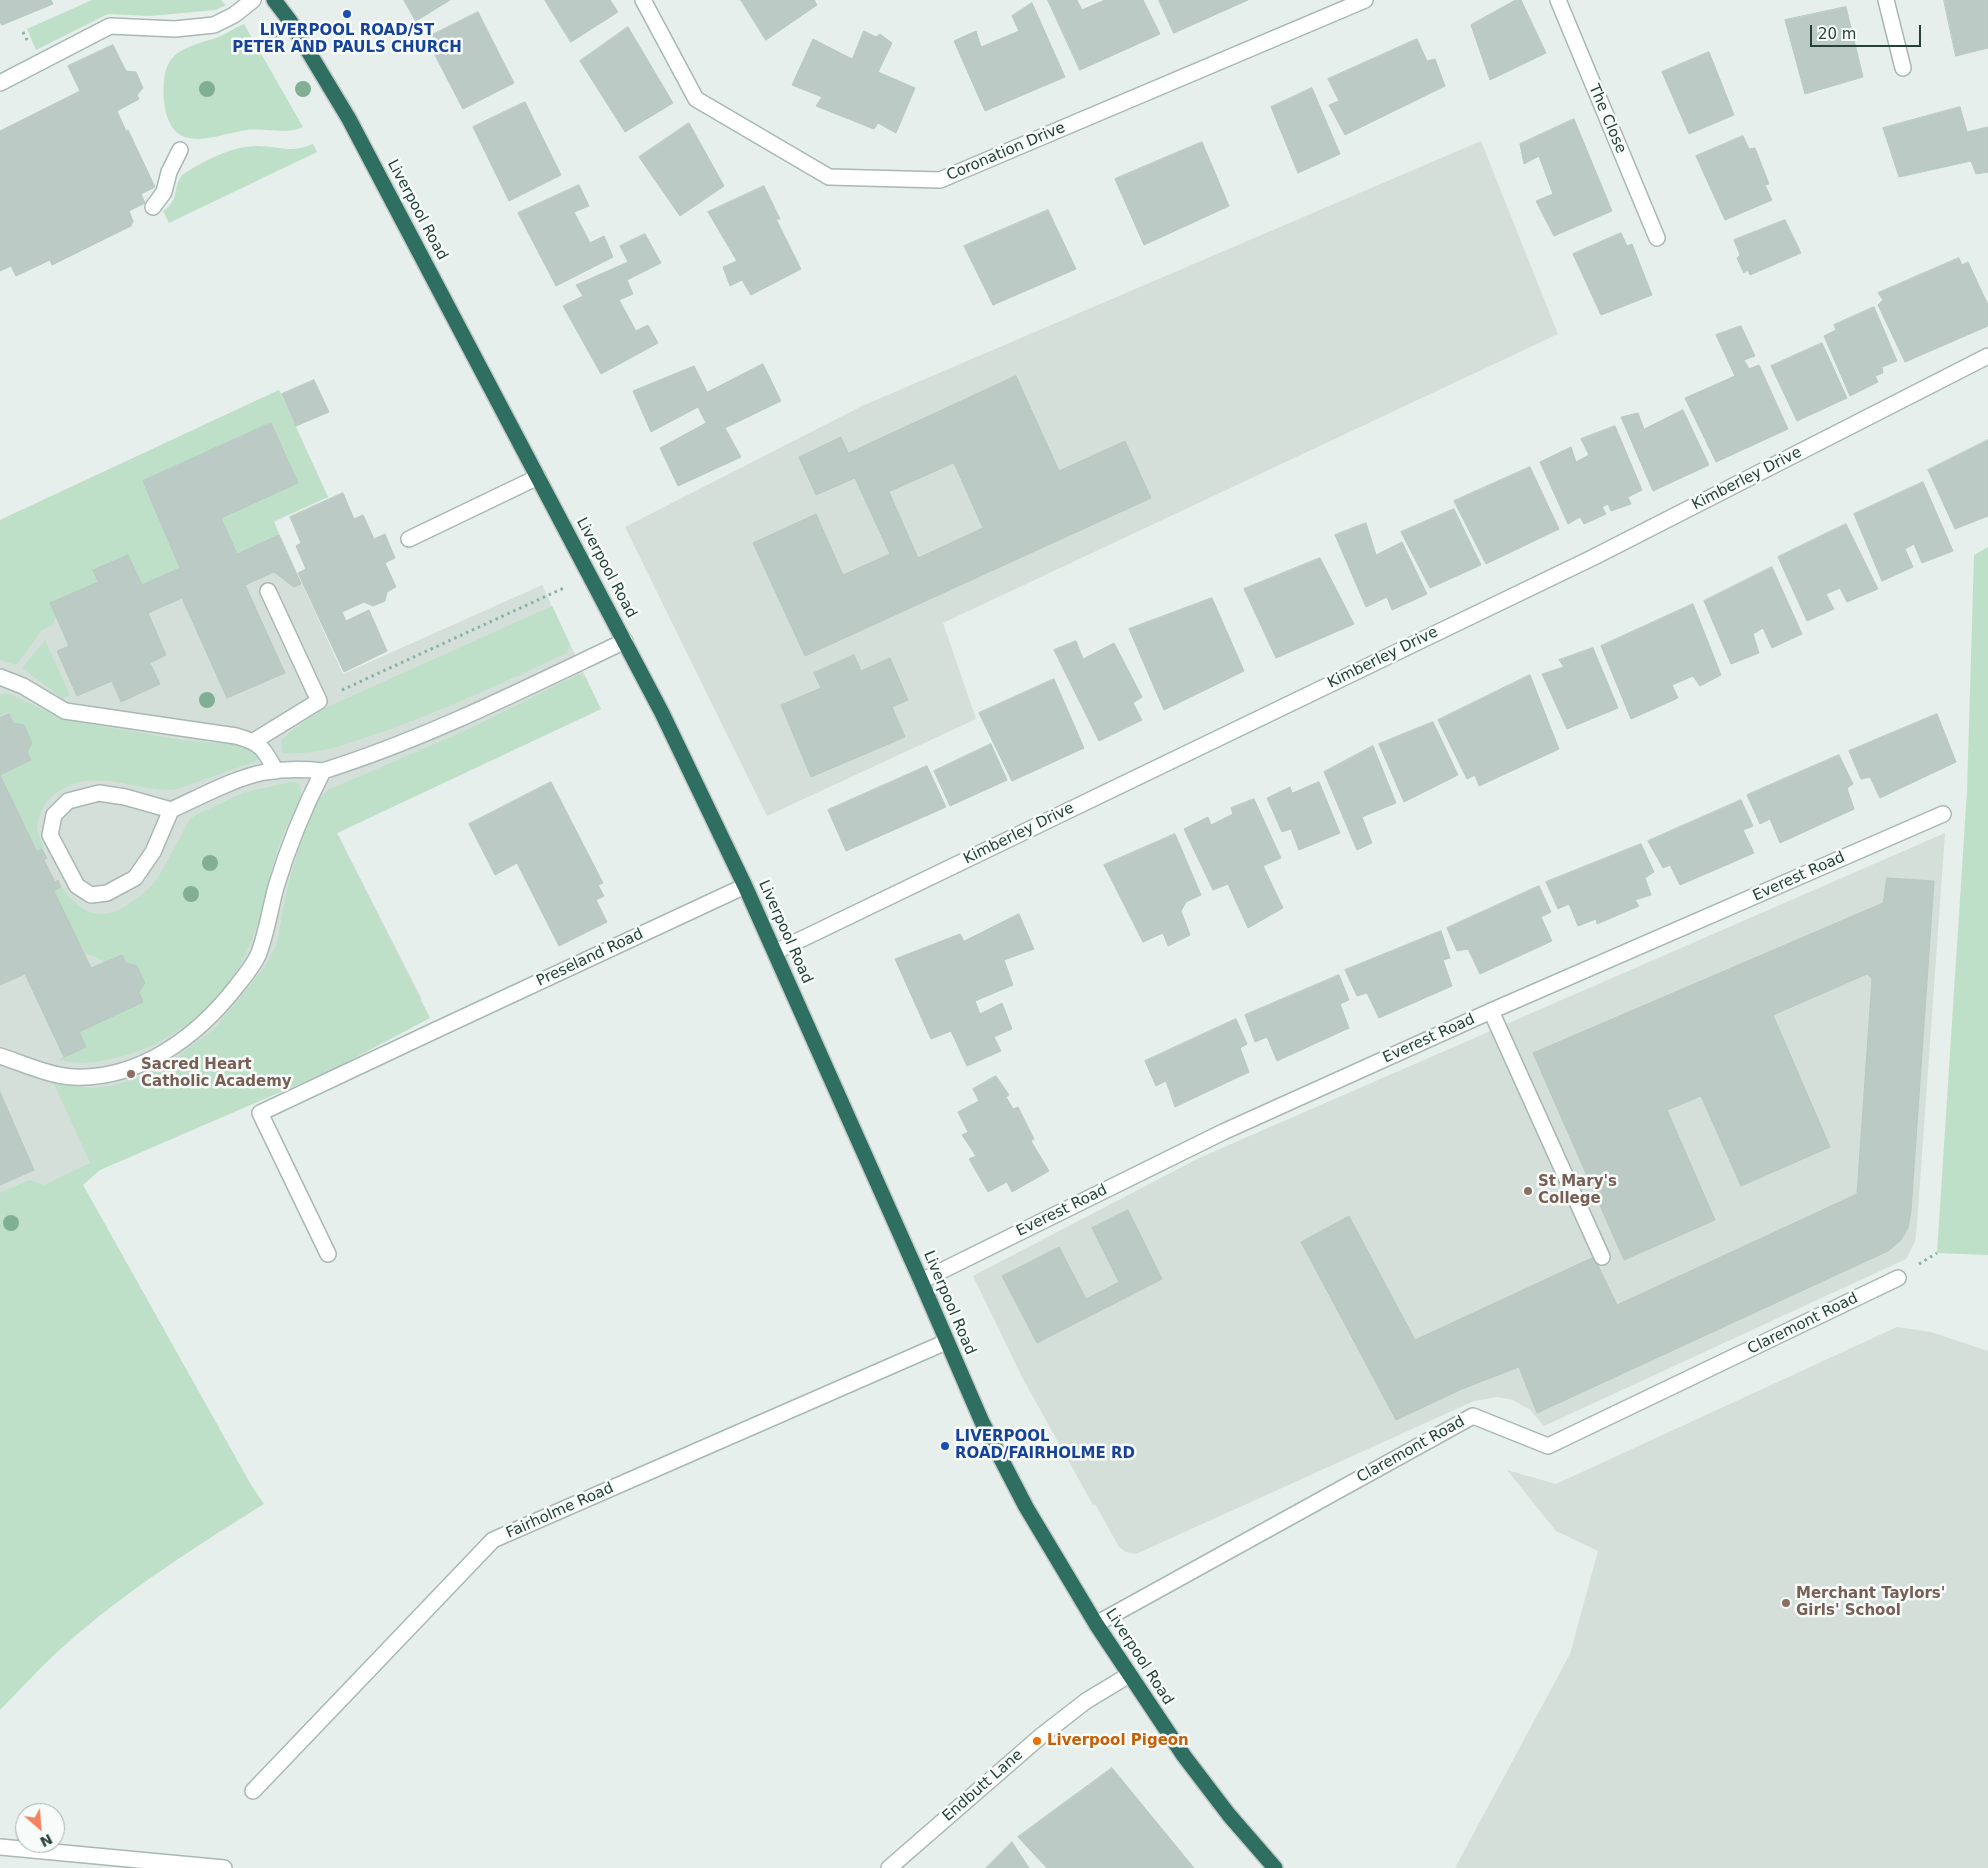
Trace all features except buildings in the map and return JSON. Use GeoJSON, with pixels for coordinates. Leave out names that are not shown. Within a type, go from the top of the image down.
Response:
{"type":"FeatureCollection","features":[{"type":"Feature","properties":{"kind":"highway","name":"Liverpool Road"},"geometry":{"type":"LineString","coordinates":[[274,0],[290,21],[349,119],[625,641],[745,886],[982,1422],[1022,1498],[1096,1624],[1184,1756],[1224,1808],[1275,1868]]}},
{"type":"Feature","properties":{"kind":"street"},"geometry":{"type":"LineString","coordinates":[[0,82],[110,26],[175,29],[214,25],[234,15],[253,0]]}},
{"type":"Feature","properties":{"kind":"street","name":"Coronation Drive"},"geometry":{"type":"LineString","coordinates":[[642,0],[696,99],[829,177],[940,180],[1365,0]]}},
{"type":"Feature","properties":{"kind":"street","name":"The Close"},"geometry":{"type":"LineString","coordinates":[[1558,0],[1657,238]]}},
{"type":"Feature","properties":{"kind":"street"},"geometry":{"type":"LineString","coordinates":[[1886,0],[1902,68]]}},
{"type":"Feature","properties":{"kind":"street"},"geometry":{"type":"LineString","coordinates":[[153,207],[164,192],[169,172],[180,150]]}},
{"type":"Feature","properties":{"kind":"street","name":"Kimberley Drive"},"geometry":{"type":"LineString","coordinates":[[774,952],[1592,558],[1988,356]]}},
{"type":"Feature","properties":{"kind":"street"},"geometry":{"type":"LineString","coordinates":[[409,538],[538,477]]}},
{"type":"Feature","properties":{"kind":"street"},"geometry":{"type":"LineString","coordinates":[[254,741],[319,701],[268,591]]}},
{"type":"Feature","properties":{"kind":"street"},"geometry":{"type":"LineString","coordinates":[[171,810],[153,852],[135,878],[107,893],[91,895],[77,886],[50,835],[54,815],[68,801],[99,793],[124,797],[171,810],[264,772],[299,769],[323,771],[367,757],[439,729],[625,641]]}},
{"type":"Feature","properties":{"kind":"street"},"geometry":{"type":"LineString","coordinates":[[0,677],[23,686],[65,711],[236,736],[254,741],[264,748],[276,771]]}},
{"type":"Feature","properties":{"kind":"street"},"geometry":{"type":"LineString","coordinates":[[0,1056],[72,1077],[97,1076],[128,1069],[148,1061],[175,1046],[205,1023],[223,1004],[258,955],[276,886],[300,819],[323,771]]}},
{"type":"Feature","properties":{"kind":"street","name":"Everest Road"},"geometry":{"type":"LineString","coordinates":[[921,1281],[1224,1132],[1491,1011],[1944,814]]}},
{"type":"Feature","properties":{"kind":"street","name":"Preseland Road"},"geometry":{"type":"LineString","coordinates":[[328,1254],[260,1113],[745,886]]}},
{"type":"Feature","properties":{"kind":"street"},"geometry":{"type":"LineString","coordinates":[[1491,1011],[1602,1257]]}},
{"type":"Feature","properties":{"kind":"street","name":"Claremont Road"},"geometry":{"type":"LineString","coordinates":[[1096,1624],[1473,1416],[1548,1446],[1898,1278]]}},
{"type":"Feature","properties":{"kind":"street","name":"Fairholme Road"},"geometry":{"type":"LineString","coordinates":[[253,1791],[493,1540],[946,1342]]}},
{"type":"Feature","properties":{"kind":"street","name":"Endbutt Lane"},"geometry":{"type":"LineString","coordinates":[[889,1868],[1041,1736],[1086,1701],[1129,1675]]}},
{"type":"Feature","properties":{"kind":"street"},"geometry":{"type":"LineString","coordinates":[[0,1847],[224,1868]]}},
{"type":"Feature","properties":{"kind":"path"},"geometry":{"type":"LineString","coordinates":[[319,701],[590,576]]}},
{"type":"Feature","properties":{"kind":"shaded area"},"geometry":{"type":"Polygon","coordinates":[[[1481,141],[1558,334],[943,623],[976,719],[767,816],[625,527],[862,406],[1481,141]]]}},
{"type":"Feature","properties":{"kind":"shaded area","name":"Sacred Heart Catholic Academy"},"geometry":{"type":"Polygon","coordinates":[[[279,390],[328,497],[274,522],[343,674],[542,585],[601,709],[337,833],[422,999],[102,1148],[90,1163],[83,1185],[251,1485],[0,1682],[0,520],[279,390]]]}},
{"type":"Feature","properties":{"kind":"shaded area","name":"St Mary's College"},"geometry":{"type":"Polygon","coordinates":[[[1945,833],[1917,1224],[1915,1242],[1906,1259],[1544,1426],[1530,1410],[1513,1400],[1498,1397],[1474,1401],[1136,1554],[1126,1552],[1119,1547],[1095,1504],[1093,1505],[1022,1377],[973,1276],[1199,1158],[1945,833]]]}},
{"type":"Feature","properties":{"kind":"shaded area","name":"Merchant Taylors' Girls' School"},"geometry":{"type":"Polygon","coordinates":[[[1897,1327],[1931,1332],[1988,1351],[1988,1868],[1455,1868],[1570,1654],[1598,1551],[1556,1531],[1507,1470],[1556,1484],[1897,1327]]]}},
{"type":"Feature","properties":{"kind":"green space"},"geometry":{"type":"Polygon","coordinates":[[[92,0],[221,0],[226,5],[216,10],[150,16],[108,14],[36,50],[27,29],[92,0]]]}},
{"type":"Feature","properties":{"kind":"green space"},"geometry":{"type":"Polygon","coordinates":[[[244,24],[303,127],[290,131],[247,130],[208,138],[195,139],[184,137],[175,131],[168,119],[164,102],[164,81],[170,61],[184,49],[217,38],[244,24]]]}},
{"type":"Feature","properties":{"kind":"green space"},"geometry":{"type":"Polygon","coordinates":[[[313,144],[317,152],[169,223],[163,211],[172,203],[182,175],[217,156],[247,147],[265,146],[297,149],[313,144]]]}},
{"type":"Feature","properties":{"kind":"green space"},"geometry":{"type":"Polygon","coordinates":[[[279,390],[328,497],[274,521],[279,535],[237,554],[221,518],[298,483],[271,423],[143,481],[180,568],[142,585],[128,555],[93,570],[98,582],[50,603],[56,616],[53,625],[40,631],[16,665],[0,660],[0,520],[279,390]]]}},
{"type":"Feature","properties":{"kind":"green space"},"geometry":{"type":"Polygon","coordinates":[[[1988,547],[1988,1255],[1937,1253],[1967,791],[1974,555],[1988,547]]]}},
{"type":"Feature","properties":{"kind":"green space"},"geometry":{"type":"Polygon","coordinates":[[[552,606],[570,644],[567,653],[452,705],[382,732],[321,750],[282,753],[281,741],[290,732],[323,709],[552,606]]]}},
{"type":"Feature","properties":{"kind":"green space"},"geometry":{"type":"Polygon","coordinates":[[[45,640],[70,695],[63,699],[22,668],[45,640]]]}},
{"type":"Feature","properties":{"kind":"green space"},"geometry":{"type":"Polygon","coordinates":[[[579,674],[585,677],[601,709],[337,833],[430,1018],[334,1069],[100,1170],[83,1185],[251,1485],[264,1504],[187,1553],[112,1606],[56,1653],[0,1710],[0,1193],[29,1180],[44,1185],[90,1163],[54,1084],[93,1088],[136,1079],[169,1063],[214,1029],[264,968],[276,946],[289,880],[299,849],[316,802],[328,790],[469,729],[579,674]]]}},
{"type":"Feature","properties":{"kind":"green space"},"geometry":{"type":"Polygon","coordinates":[[[7,693],[66,720],[183,740],[250,746],[260,757],[257,761],[174,790],[160,790],[102,780],[74,783],[54,795],[44,806],[37,826],[44,846],[37,852],[0,775],[30,760],[27,752],[32,742],[24,725],[13,723],[8,712],[0,716],[0,695],[7,693]]]}},
{"type":"Feature","properties":{"kind":"green space"},"geometry":{"type":"Polygon","coordinates":[[[296,782],[300,786],[302,791],[300,802],[288,823],[278,847],[253,937],[238,969],[225,988],[193,1020],[174,1034],[154,1045],[133,1053],[98,1062],[79,1063],[59,1059],[85,1047],[79,1032],[143,1002],[139,992],[145,983],[137,966],[126,963],[122,955],[104,962],[84,953],[54,891],[61,887],[77,904],[85,910],[94,913],[102,914],[122,908],[141,895],[155,882],[190,819],[245,792],[296,782]]]}},
{"type":"Feature","properties":{"kind":"place","name":"LIVERPOOL ROAD/ST PETER AND PAULS CHURCH"},"geometry":{"type":"Point","coordinates":[347,14]}},
{"type":"Feature","properties":{"kind":"place","name":"Sacred Heart Catholic Academy"},"geometry":{"type":"Point","coordinates":[131,1074]}},
{"type":"Feature","properties":{"kind":"place","name":"St Mary's College"},"geometry":{"type":"Point","coordinates":[1528,1191]}},
{"type":"Feature","properties":{"kind":"place","name":"LIVERPOOL ROAD/FAIRHOLME RD"},"geometry":{"type":"Point","coordinates":[945,1446]}},
{"type":"Feature","properties":{"kind":"place","name":"Merchant Taylors' Girls' School"},"geometry":{"type":"Point","coordinates":[1786,1603]}},
{"type":"Feature","properties":{"kind":"place","name":"Liverpool Pigeon"},"geometry":{"type":"Point","coordinates":[1037,1741]}}]}
